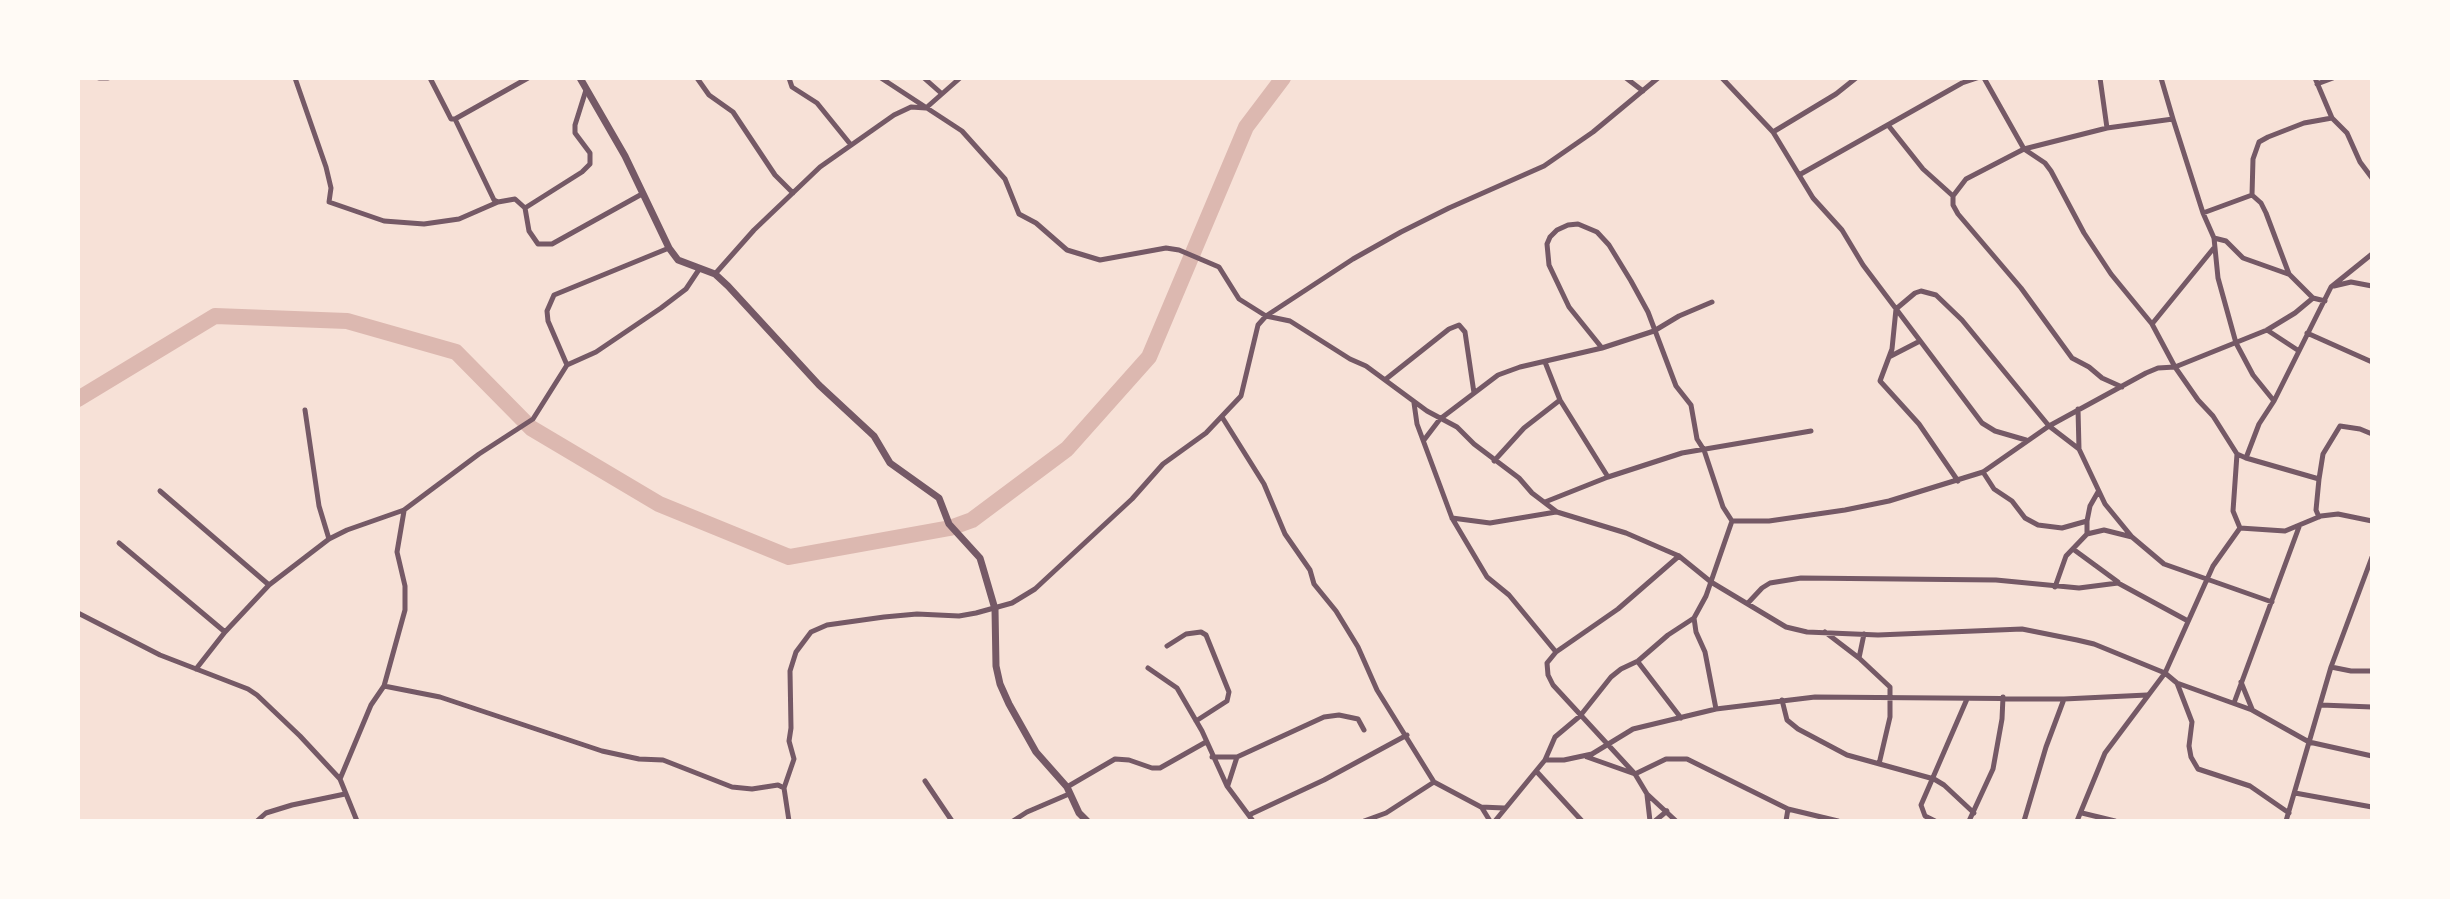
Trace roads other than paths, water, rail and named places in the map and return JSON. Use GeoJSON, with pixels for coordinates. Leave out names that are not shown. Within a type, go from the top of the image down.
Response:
{"type":"FeatureCollection","features":[{"type":"Feature","properties":{"kind":"street"},"geometry":{"type":"LineString","coordinates":[[99,78],[108,78]]}},
{"type":"Feature","properties":{"kind":"street"},"geometry":{"type":"LineString","coordinates":[[295,78],[326,167],[331,188],[329,202],[384,221],[424,224],[459,219],[498,202],[515,199],[525,208],[533,239],[544,245],[552,244],[642,194]]}},
{"type":"Feature","properties":{"kind":"street"},"geometry":{"type":"LineString","coordinates":[[430,78],[451,119],[455,119],[494,200],[498,202]]}},
{"type":"Feature","properties":{"kind":"street"},"geometry":{"type":"LineString","coordinates":[[455,119],[528,78]]}},
{"type":"Feature","properties":{"kind":"street"},"geometry":{"type":"LineString","coordinates":[[580,78],[625,156],[669,248],[678,260],[715,274],[819,385],[874,436],[890,463],[939,498],[951,527],[980,558],[995,609],[995,652],[1000,684],[1036,752],[1068,790],[1079,813],[1087,821]]}},
{"type":"Feature","properties":{"kind":"street"},"geometry":{"type":"LineString","coordinates":[[697,78],[709,95],[733,112],[775,175],[793,193]]}},
{"type":"Feature","properties":{"kind":"street"},"geometry":{"type":"LineString","coordinates":[[789,78],[792,87],[817,103],[851,145]]}},
{"type":"Feature","properties":{"kind":"street"},"geometry":{"type":"LineString","coordinates":[[881,78],[962,131],[1005,179],[1019,214],[1036,223],[1067,250],[1100,260],[1166,248],[1179,250],[1219,267],[1239,299],[1266,316],[1290,321],[1386,379],[1414,403],[1457,427],[1557,512],[1626,533],[1679,556],[1711,582],[1786,627],[1807,632],[1864,634],[2022,629],[2094,644],[2165,673],[2177,683],[2252,710],[2309,742],[2372,756]]}},
{"type":"Feature","properties":{"kind":"street"},"geometry":{"type":"LineString","coordinates":[[924,78],[941,93]]}},
{"type":"Feature","properties":{"kind":"street"},"geometry":{"type":"LineString","coordinates":[[715,274],[754,230],[820,167],[894,115],[911,107],[926,108],[960,78]]}},
{"type":"Feature","properties":{"kind":"street"},"geometry":{"type":"LineString","coordinates":[[1626,78],[1643,91]]}},
{"type":"Feature","properties":{"kind":"street"},"geometry":{"type":"LineString","coordinates":[[789,821],[784,788],[794,759],[789,741],[790,671],[796,652],[811,632],[827,625],[884,617],[917,614],[959,616],[1012,603],[1047,580],[1089,536],[1132,499],[1163,464],[1206,433],[1222,417],[1243,392],[1258,325],[1266,316],[1389,239],[1449,208],[1544,166],[1593,132],[1658,78]]}},
{"type":"Feature","properties":{"kind":"street"},"geometry":{"type":"LineString","coordinates":[[1722,78],[1773,132],[1813,198],[1842,230],[1863,265],[1982,423],[1995,431],[2026,440]]}},
{"type":"Feature","properties":{"kind":"street"},"geometry":{"type":"LineString","coordinates":[[1773,132],[1836,94],[1856,78]]}},
{"type":"Feature","properties":{"kind":"street"},"geometry":{"type":"LineString","coordinates":[[1799,175],[1961,81],[1977,78]]}},
{"type":"Feature","properties":{"kind":"street"},"geometry":{"type":"LineString","coordinates":[[1984,78],[2024,149],[2045,163],[2051,171],[2084,233],[2111,274],[2152,324],[2175,367],[2213,416],[2237,454],[2319,479]]}},
{"type":"Feature","properties":{"kind":"street"},"geometry":{"type":"LineString","coordinates":[[2100,78],[2107,128]]}},
{"type":"Feature","properties":{"kind":"street"},"geometry":{"type":"LineString","coordinates":[[2161,78],[2203,213],[2214,238],[2226,313],[2236,343],[2253,375],[2274,401]]}},
{"type":"Feature","properties":{"kind":"street"},"geometry":{"type":"LineString","coordinates":[[2333,78],[2316,81],[2332,118],[2347,133],[2360,162],[2372,178]]}},
{"type":"Feature","properties":{"kind":"street"},"geometry":{"type":"LineString","coordinates":[[525,208],[590,164],[590,153],[575,133],[587,88]]}},
{"type":"Feature","properties":{"kind":"street"},"geometry":{"type":"LineString","coordinates":[[2325,301],[2313,298],[2289,274],[2266,213],[2252,195],[2253,159],[2259,142],[2304,123],[2332,118]]}},
{"type":"Feature","properties":{"kind":"street"},"geometry":{"type":"LineString","coordinates":[[2122,387],[2072,358],[2021,288],[1958,214],[1953,205],[1953,196],[1966,179],[2024,149],[2107,128],[2173,119]]}},
{"type":"Feature","properties":{"kind":"street"},"geometry":{"type":"LineString","coordinates":[[1888,125],[1923,169],[1953,196]]}},
{"type":"Feature","properties":{"kind":"street"},"geometry":{"type":"LineString","coordinates":[[2203,213],[2252,195]]}},
{"type":"Feature","properties":{"kind":"street"},"geometry":{"type":"LineString","coordinates":[[1364,821],[1386,813],[1434,782],[1443,784],[1481,807],[1492,821],[1537,771],[1555,737],[1580,716],[1611,677],[1638,661],[1694,618],[1711,582],[1732,521],[1719,496],[1694,428],[1691,405],[1676,386],[1648,312],[1631,281],[1603,237],[1587,226],[1568,225],[1550,237],[1547,244],[1549,265],[1569,307],[1602,348]]}},
{"type":"Feature","properties":{"kind":"street"},"geometry":{"type":"LineString","coordinates":[[2214,238],[2226,241],[2243,258],[2289,274]]}},
{"type":"Feature","properties":{"kind":"street"},"geometry":{"type":"LineString","coordinates":[[567,365],[548,321],[547,311],[554,295],[669,248]]}},
{"type":"Feature","properties":{"kind":"street"},"geometry":{"type":"LineString","coordinates":[[2152,324],[2214,248]]}},
{"type":"Feature","properties":{"kind":"street"},"geometry":{"type":"LineString","coordinates":[[2246,458],[2259,424],[2274,401],[2331,287],[2372,254]]}},
{"type":"Feature","properties":{"kind":"street"},"geometry":{"type":"LineString","coordinates":[[196,669],[269,585],[329,539],[404,510],[479,454],[533,419],[567,365],[596,352],[639,324],[686,289],[700,268]]}},
{"type":"Feature","properties":{"kind":"street"},"geometry":{"type":"LineString","coordinates":[[2331,287],[2351,282],[2372,286]]}},
{"type":"Feature","properties":{"kind":"street"},"geometry":{"type":"LineString","coordinates":[[1958,481],[1919,424],[1880,381],[1892,349],[1896,309],[1921,291],[1943,299],[2049,426],[2079,449]]}},
{"type":"Feature","properties":{"kind":"street"},"geometry":{"type":"LineString","coordinates":[[1732,521],[1769,521],[1845,510],[1983,472],[2026,440],[2078,409],[2153,370],[2175,367],[2267,330],[2313,298]]}},
{"type":"Feature","properties":{"kind":"street"},"geometry":{"type":"LineString","coordinates":[[1423,441],[1440,419],[1498,375],[1654,331],[1712,302]]}},
{"type":"Feature","properties":{"kind":"street"},"geometry":{"type":"LineString","coordinates":[[1386,379],[1449,329],[1459,325],[1465,332],[1474,393]]}},
{"type":"Feature","properties":{"kind":"street"},"geometry":{"type":"LineString","coordinates":[[2267,330],[2299,351]]}},
{"type":"Feature","properties":{"kind":"street"},"geometry":{"type":"LineString","coordinates":[[2307,333],[2372,362]]}},
{"type":"Feature","properties":{"kind":"street"},"geometry":{"type":"LineString","coordinates":[[1889,357],[1920,341]]}},
{"type":"Feature","properties":{"kind":"street"},"geometry":{"type":"LineString","coordinates":[[1545,362],[1560,400],[1608,477]]}},
{"type":"Feature","properties":{"kind":"street"},"geometry":{"type":"LineString","coordinates":[[1494,461],[1524,428],[1560,400]]}},
{"type":"Feature","properties":{"kind":"street"},"geometry":{"type":"LineString","coordinates":[[1414,403],[1423,441],[1452,518],[1487,577],[1509,595],[1556,652]]}},
{"type":"Feature","properties":{"kind":"street"},"geometry":{"type":"LineString","coordinates":[[2078,409],[2079,449],[2105,504],[2132,537],[2164,564],[2272,602]]}},
{"type":"Feature","properties":{"kind":"street"},"geometry":{"type":"LineString","coordinates":[[305,410],[319,506],[329,539]]}},
{"type":"Feature","properties":{"kind":"street"},"geometry":{"type":"LineString","coordinates":[[1222,417],[1264,484],[1285,534],[1310,570],[1314,584],[1336,611],[1358,647],[1377,690],[1434,782]]}},
{"type":"Feature","properties":{"kind":"street"},"geometry":{"type":"LineString","coordinates":[[2319,517],[2316,510],[2323,454],[2340,426],[2372,434]]}},
{"type":"Feature","properties":{"kind":"street"},"geometry":{"type":"LineString","coordinates":[[1544,503],[1608,477],[1682,453],[1811,431]]}},
{"type":"Feature","properties":{"kind":"street"},"geometry":{"type":"LineString","coordinates":[[2237,454],[2233,511],[2240,528]]}},
{"type":"Feature","properties":{"kind":"street"},"geometry":{"type":"LineString","coordinates":[[1983,472],[1994,489],[2012,501],[2031,522],[2062,528],[2087,521]]}},
{"type":"Feature","properties":{"kind":"street"},"geometry":{"type":"LineString","coordinates":[[160,491],[269,585]]}},
{"type":"Feature","properties":{"kind":"street"},"geometry":{"type":"LineString","coordinates":[[2087,534],[2090,506],[2099,491]]}},
{"type":"Feature","properties":{"kind":"street"},"geometry":{"type":"LineString","coordinates":[[340,779],[374,697],[384,686],[405,610],[405,586],[397,552],[404,510]]}},
{"type":"Feature","properties":{"kind":"street"},"geometry":{"type":"LineString","coordinates":[[1452,518],[1490,523],[1557,512]]}},
{"type":"Feature","properties":{"kind":"street"},"geometry":{"type":"LineString","coordinates":[[2240,528],[2285,531],[2319,517],[2338,514],[2372,521]]}},
{"type":"Feature","properties":{"kind":"street"},"geometry":{"type":"LineString","coordinates":[[2234,703],[2299,527]]}},
{"type":"Feature","properties":{"kind":"street"},"geometry":{"type":"LineString","coordinates":[[2077,821],[2105,753],[2165,673],[2213,566],[2240,528]]}},
{"type":"Feature","properties":{"kind":"street"},"geometry":{"type":"LineString","coordinates":[[2055,587],[2060,568],[2087,534],[2110,531],[2132,537]]}},
{"type":"Feature","properties":{"kind":"street"},"geometry":{"type":"LineString","coordinates":[[119,543],[225,632]]}},
{"type":"Feature","properties":{"kind":"street"},"geometry":{"type":"LineString","coordinates":[[2073,549],[2118,583],[2188,621]]}},
{"type":"Feature","properties":{"kind":"street"},"geometry":{"type":"LineString","coordinates":[[1676,821],[1647,794],[1635,774],[1553,685],[1547,663],[1556,652],[1618,609],[1679,556]]}},
{"type":"Feature","properties":{"kind":"street"},"geometry":{"type":"LineString","coordinates":[[2286,821],[2331,667],[2372,557]]}},
{"type":"Feature","properties":{"kind":"street"},"geometry":{"type":"LineString","coordinates":[[1748,603],[1770,583],[1801,578],[1996,580],[2095,588],[2118,583]]}},
{"type":"Feature","properties":{"kind":"street"},"geometry":{"type":"LineString","coordinates":[[78,613],[160,655],[257,695],[340,779],[357,821]]}},
{"type":"Feature","properties":{"kind":"street"},"geometry":{"type":"LineString","coordinates":[[1694,618],[1696,632],[1705,652],[1716,709]]}},
{"type":"Feature","properties":{"kind":"street"},"geometry":{"type":"LineString","coordinates":[[1824,631],[1888,683],[1892,699],[1879,764]]}},
{"type":"Feature","properties":{"kind":"street"},"geometry":{"type":"LineString","coordinates":[[1167,646],[1186,634],[1201,632],[1206,635],[1229,692],[1227,701],[1196,721]]}},
{"type":"Feature","properties":{"kind":"street"},"geometry":{"type":"LineString","coordinates":[[1859,658],[1864,634]]}},
{"type":"Feature","properties":{"kind":"street"},"geometry":{"type":"LineString","coordinates":[[1638,661],[1681,718]]}},
{"type":"Feature","properties":{"kind":"street"},"geometry":{"type":"LineString","coordinates":[[2331,667],[2372,671]]}},
{"type":"Feature","properties":{"kind":"street"},"geometry":{"type":"LineString","coordinates":[[1148,668],[1177,688],[1227,786],[1253,821]]}},
{"type":"Feature","properties":{"kind":"street"},"geometry":{"type":"LineString","coordinates":[[2241,682],[2252,710]]}},
{"type":"Feature","properties":{"kind":"street"},"geometry":{"type":"LineString","coordinates":[[2177,683],[2192,722],[2189,746],[2198,769],[2250,786],[2289,813]]}},
{"type":"Feature","properties":{"kind":"street"},"geometry":{"type":"LineString","coordinates":[[384,686],[440,697],[602,751],[639,759],[663,760],[732,787],[752,789],[775,784],[784,788]]}},
{"type":"Feature","properties":{"kind":"street"},"geometry":{"type":"LineString","coordinates":[[1545,760],[1585,756],[1633,729],[1716,709],[1782,700],[1815,697],[2064,699],[2147,695]]}},
{"type":"Feature","properties":{"kind":"street"},"geometry":{"type":"LineString","coordinates":[[1969,821],[1993,769],[2003,697]]}},
{"type":"Feature","properties":{"kind":"street"},"geometry":{"type":"LineString","coordinates":[[1935,821],[1925,816],[1921,805],[1967,699]]}},
{"type":"Feature","properties":{"kind":"street"},"geometry":{"type":"LineString","coordinates":[[2024,821],[2064,699]]}},
{"type":"Feature","properties":{"kind":"street"},"geometry":{"type":"LineString","coordinates":[[1782,700],[1787,720],[1798,729],[1847,755],[1931,778],[1944,785],[1974,813]]}},
{"type":"Feature","properties":{"kind":"street"},"geometry":{"type":"LineString","coordinates":[[2321,705],[2372,707]]}},
{"type":"Feature","properties":{"kind":"street"},"geometry":{"type":"LineString","coordinates":[[1212,757],[1237,757],[1329,716],[1358,719],[1364,730]]}},
{"type":"Feature","properties":{"kind":"street"},"geometry":{"type":"LineString","coordinates":[[1249,815],[1324,780],[1407,735]]}},
{"type":"Feature","properties":{"kind":"street"},"geometry":{"type":"LineString","coordinates":[[1013,821],[1115,759],[1160,768],[1206,742]]}},
{"type":"Feature","properties":{"kind":"street"},"geometry":{"type":"LineString","coordinates":[[1585,756],[1635,774],[1666,759],[1687,759],[1788,809],[1838,821]]}},
{"type":"Feature","properties":{"kind":"street"},"geometry":{"type":"LineString","coordinates":[[1227,786],[1237,757]]}},
{"type":"Feature","properties":{"kind":"street"},"geometry":{"type":"LineString","coordinates":[[1537,771],[1582,821]]}},
{"type":"Feature","properties":{"kind":"street"},"geometry":{"type":"LineString","coordinates":[[925,781],[952,821]]}},
{"type":"Feature","properties":{"kind":"street"},"geometry":{"type":"LineString","coordinates":[[2295,793],[2372,807]]}},
{"type":"Feature","properties":{"kind":"street"},"geometry":{"type":"LineString","coordinates":[[257,821],[266,813],[292,805],[345,794]]}},
{"type":"Feature","properties":{"kind":"street"},"geometry":{"type":"LineString","coordinates":[[1647,794],[1652,821],[1667,811]]}},
{"type":"Feature","properties":{"kind":"street"},"geometry":{"type":"LineString","coordinates":[[1481,807],[1504,808]]}},
{"type":"Feature","properties":{"kind":"street"},"geometry":{"type":"LineString","coordinates":[[1786,821],[1788,809]]}},
{"type":"Feature","properties":{"kind":"street"},"geometry":{"type":"LineString","coordinates":[[1072,821],[1079,813]]}},
{"type":"Feature","properties":{"kind":"street"},"geometry":{"type":"LineString","coordinates":[[2082,813],[2115,821]]}},
{"type":"Feature","properties":{"kind":"waterway"},"geometry":{"type":"LineString","coordinates":[[78,399],[215,316],[347,321],[456,352],[531,428],[659,504],[789,557],[950,528],[972,520],[1067,449],[1149,357],[1246,127],[1283,78]]}}]}
